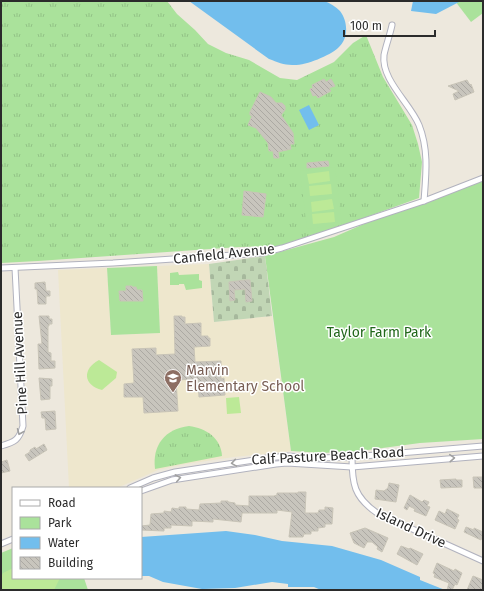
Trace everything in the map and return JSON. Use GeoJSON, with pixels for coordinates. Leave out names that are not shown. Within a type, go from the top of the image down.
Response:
{"type":"FeatureCollection","features":[{"type":"Feature","properties":{"kind":"street"},"geometry":{"type":"LineString","coordinates":[[392,25],[384,56],[384,68],[418,124],[425,144],[426,167],[424,201]]}},
{"type":"Feature","properties":{"kind":"street","name":"Canfield Avenue"},"geometry":{"type":"LineString","coordinates":[[1,268],[113,263],[262,253],[282,248],[424,201],[483,178]]}},
{"type":"Feature","properties":{"kind":"street","name":"Pine Hill Avenue"},"geometry":{"type":"LineString","coordinates":[[1,446],[17,439],[23,426],[15,268]]}},
{"type":"Feature","properties":{"kind":"street","name":"Calf Pasture Beach Road"},"geometry":{"type":"LineString","coordinates":[[132,487],[153,478],[186,470],[279,457],[352,457],[483,446]]}},
{"type":"Feature","properties":{"kind":"street"},"geometry":{"type":"LineString","coordinates":[[432,450],[432,459]]}},
{"type":"Feature","properties":{"kind":"street","name":"Calf Pasture Beach Road"},"geometry":{"type":"LineString","coordinates":[[142,490],[189,476],[276,464],[287,463],[352,467],[432,459],[483,456]]}},
{"type":"Feature","properties":{"kind":"street","name":"Island Drive"},"geometry":{"type":"LineString","coordinates":[[352,457],[355,487],[359,497],[366,506],[376,513],[483,561]]}},
{"type":"Feature","properties":{"kind":"street"},"geometry":{"type":"LineString","coordinates":[[153,478],[156,485]]}},
{"type":"Feature","properties":{"kind":"street"},"geometry":{"type":"LineString","coordinates":[[1,544],[12,539]]}},
{"type":"Feature","properties":{"kind":"shaded area","name":"Marvin Elementary School"},"geometry":{"type":"Polygon","coordinates":[[[209,264],[214,322],[272,316],[291,451],[186,464],[158,470],[119,487],[69,487],[58,270],[107,268],[111,335],[160,333],[157,266],[209,264]]]}},
{"type":"Feature","properties":{"kind":"green space"},"geometry":{"type":"Polygon","coordinates":[[[1,1],[167,1],[177,14],[208,44],[226,53],[249,60],[280,78],[297,80],[334,62],[353,43],[366,35],[383,77],[412,125],[422,162],[419,198],[282,246],[239,247],[1,263],[1,1]]]}},
{"type":"Feature","properties":{"kind":"green space"},"geometry":{"type":"Polygon","coordinates":[[[455,1],[483,1],[483,13],[471,22],[455,1]]]}},
{"type":"Feature","properties":{"kind":"green space"},"geometry":{"type":"Polygon","coordinates":[[[335,167],[342,225],[307,229],[300,171],[335,167]]]}},
{"type":"Feature","properties":{"kind":"green space"},"geometry":{"type":"Polygon","coordinates":[[[329,171],[330,181],[309,184],[307,174],[329,171]]]}},
{"type":"Feature","properties":{"kind":"green space","name":"Taylor Farm Park"},"geometry":{"type":"Polygon","coordinates":[[[483,180],[483,439],[420,443],[360,451],[322,453],[291,451],[265,256],[334,237],[380,217],[483,180]]]}},
{"type":"Feature","properties":{"kind":"green space"},"geometry":{"type":"Polygon","coordinates":[[[331,184],[332,194],[310,196],[309,186],[331,184]]]}},
{"type":"Feature","properties":{"kind":"green space"},"geometry":{"type":"Polygon","coordinates":[[[332,199],[334,209],[312,212],[311,202],[332,199]]]}},
{"type":"Feature","properties":{"kind":"green space"},"geometry":{"type":"Polygon","coordinates":[[[334,212],[335,222],[313,224],[312,214],[334,212]]]}},
{"type":"Feature","properties":{"kind":"green space"},"geometry":{"type":"Polygon","coordinates":[[[265,256],[272,316],[214,322],[209,264],[265,256]]]}},
{"type":"Feature","properties":{"kind":"green space"},"geometry":{"type":"Polygon","coordinates":[[[157,266],[160,333],[111,335],[107,268],[157,266]]]}},
{"type":"Feature","properties":{"kind":"green space"},"geometry":{"type":"Polygon","coordinates":[[[178,272],[179,275],[199,274],[199,280],[202,281],[202,288],[186,290],[184,284],[170,285],[170,273],[178,272]]]}},
{"type":"Feature","properties":{"kind":"green space"},"geometry":{"type":"Polygon","coordinates":[[[99,360],[117,372],[116,378],[102,390],[91,384],[88,381],[87,376],[87,372],[93,364],[99,360]]]}},
{"type":"Feature","properties":{"kind":"green space"},"geometry":{"type":"Polygon","coordinates":[[[239,397],[241,413],[227,414],[226,398],[239,397]]]}},
{"type":"Feature","properties":{"kind":"green space"},"geometry":{"type":"Polygon","coordinates":[[[189,426],[201,429],[212,435],[219,444],[222,456],[155,469],[156,453],[162,440],[173,431],[189,426]]]}},
{"type":"Feature","properties":{"kind":"green space"},"geometry":{"type":"Polygon","coordinates":[[[12,548],[12,579],[84,579],[88,590],[1,590],[1,553],[12,548]]]}},
{"type":"Feature","properties":{"kind":"green space"},"geometry":{"type":"Polygon","coordinates":[[[12,568],[12,579],[60,579],[54,590],[1,590],[1,577],[3,573],[12,568]]]}},
{"type":"Feature","properties":{"kind":"water"},"geometry":{"type":"Polygon","coordinates":[[[189,1],[324,1],[337,8],[343,15],[346,25],[346,35],[342,44],[338,48],[323,57],[303,64],[283,64],[269,59],[189,1]]]}},
{"type":"Feature","properties":{"kind":"water"},"geometry":{"type":"Polygon","coordinates":[[[413,1],[461,1],[436,14],[411,11],[413,1]]]}},
{"type":"Feature","properties":{"kind":"water"},"geometry":{"type":"Polygon","coordinates":[[[309,105],[319,125],[309,130],[299,110],[309,105]]]}},
{"type":"Feature","properties":{"kind":"water"},"geometry":{"type":"Polygon","coordinates":[[[226,531],[282,541],[332,546],[381,560],[420,577],[420,580],[445,590],[321,590],[314,587],[288,587],[288,584],[272,582],[235,588],[202,589],[163,582],[149,576],[142,576],[142,537],[226,531]]]}},
{"type":"Feature","properties":{"kind":"building"},"geometry":{"type":"Polygon","coordinates":[[[324,79],[326,82],[331,79],[335,86],[329,88],[331,91],[318,98],[316,95],[313,96],[310,89],[313,88],[312,85],[324,79]]]}},
{"type":"Feature","properties":{"kind":"building"},"geometry":{"type":"Polygon","coordinates":[[[467,80],[470,85],[471,84],[474,92],[455,100],[453,94],[459,91],[448,86],[467,80]]]}},
{"type":"Feature","properties":{"kind":"building"},"geometry":{"type":"Polygon","coordinates":[[[260,92],[271,97],[276,103],[282,103],[285,106],[285,110],[281,115],[293,133],[294,144],[290,144],[291,149],[278,152],[279,158],[274,158],[273,151],[269,151],[268,143],[256,128],[248,125],[252,116],[250,115],[250,112],[260,92]]]}},
{"type":"Feature","properties":{"kind":"building"},"geometry":{"type":"Polygon","coordinates":[[[328,161],[329,166],[307,168],[307,163],[328,161]]]}},
{"type":"Feature","properties":{"kind":"building"},"geometry":{"type":"Polygon","coordinates":[[[244,191],[266,194],[263,217],[242,215],[244,191]]]}},
{"type":"Feature","properties":{"kind":"building"},"geometry":{"type":"Polygon","coordinates":[[[250,280],[252,301],[246,302],[245,289],[234,290],[235,300],[230,301],[229,282],[250,280]]]}},
{"type":"Feature","properties":{"kind":"building"},"geometry":{"type":"Polygon","coordinates":[[[45,282],[46,291],[50,291],[50,296],[46,296],[46,304],[38,304],[35,283],[45,282]]]}},
{"type":"Feature","properties":{"kind":"building"},"geometry":{"type":"Polygon","coordinates":[[[126,286],[136,287],[137,290],[142,290],[143,301],[120,301],[119,291],[126,291],[126,286]]]}},
{"type":"Feature","properties":{"kind":"building"},"geometry":{"type":"Polygon","coordinates":[[[39,316],[49,316],[49,319],[52,319],[52,324],[49,324],[48,326],[48,352],[51,353],[51,361],[55,361],[55,368],[39,369],[38,344],[42,344],[39,316]]]}},
{"type":"Feature","properties":{"kind":"building"},"geometry":{"type":"Polygon","coordinates":[[[174,316],[185,317],[185,324],[201,323],[201,336],[208,336],[208,338],[210,338],[210,346],[194,347],[195,362],[221,361],[221,379],[224,378],[225,395],[199,397],[198,379],[176,380],[178,411],[144,413],[143,397],[124,397],[124,384],[134,383],[132,349],[156,348],[156,355],[175,354],[174,316]]]}},
{"type":"Feature","properties":{"kind":"building"},"geometry":{"type":"Polygon","coordinates":[[[39,378],[52,379],[52,386],[50,386],[50,399],[41,400],[39,378]]]}},
{"type":"Feature","properties":{"kind":"building"},"geometry":{"type":"Polygon","coordinates":[[[55,411],[56,429],[46,430],[45,418],[42,418],[41,412],[55,411]]]}},
{"type":"Feature","properties":{"kind":"building"},"geometry":{"type":"Polygon","coordinates":[[[44,444],[47,450],[29,461],[25,455],[35,447],[36,449],[44,444]]]}},
{"type":"Feature","properties":{"kind":"building"},"geometry":{"type":"Polygon","coordinates":[[[7,460],[10,471],[1,473],[1,462],[7,460]]]}},
{"type":"Feature","properties":{"kind":"building"},"geometry":{"type":"Polygon","coordinates":[[[473,477],[483,477],[483,488],[474,488],[473,477]]]}},
{"type":"Feature","properties":{"kind":"building"},"geometry":{"type":"Polygon","coordinates":[[[440,480],[462,480],[462,487],[441,488],[440,480]]]}},
{"type":"Feature","properties":{"kind":"building"},"geometry":{"type":"Polygon","coordinates":[[[389,483],[399,485],[396,502],[375,499],[376,490],[384,491],[388,488],[389,483]]]}},
{"type":"Feature","properties":{"kind":"building"},"geometry":{"type":"Polygon","coordinates":[[[306,492],[305,513],[318,513],[319,510],[325,510],[325,507],[333,508],[332,524],[325,524],[325,527],[318,528],[318,531],[311,531],[311,534],[304,534],[303,537],[289,537],[292,512],[277,510],[277,513],[242,513],[241,522],[213,519],[213,522],[192,521],[192,526],[171,525],[171,528],[164,528],[164,531],[142,530],[142,526],[150,525],[151,514],[164,513],[164,511],[171,512],[172,508],[179,509],[179,507],[186,507],[186,509],[199,510],[200,504],[221,503],[221,501],[235,503],[235,505],[249,506],[249,496],[274,496],[277,495],[277,493],[306,492]]]}},
{"type":"Feature","properties":{"kind":"building"},"geometry":{"type":"Polygon","coordinates":[[[410,495],[422,502],[424,500],[429,502],[427,506],[430,507],[426,516],[414,511],[415,509],[409,506],[407,510],[404,508],[410,495]]]}},
{"type":"Feature","properties":{"kind":"building"},"geometry":{"type":"Polygon","coordinates":[[[447,509],[459,515],[457,519],[459,520],[455,529],[435,520],[439,511],[445,514],[447,509]]]}},
{"type":"Feature","properties":{"kind":"building"},"geometry":{"type":"Polygon","coordinates":[[[466,527],[474,530],[474,528],[483,532],[481,540],[464,532],[466,527]]]}},
{"type":"Feature","properties":{"kind":"building"},"geometry":{"type":"Polygon","coordinates":[[[365,528],[388,538],[382,552],[377,549],[378,547],[372,542],[367,542],[364,548],[354,543],[350,533],[365,528]]]}},
{"type":"Feature","properties":{"kind":"building"},"geometry":{"type":"Polygon","coordinates":[[[401,546],[423,554],[417,565],[397,554],[401,546]]]}},
{"type":"Feature","properties":{"kind":"building"},"geometry":{"type":"Polygon","coordinates":[[[437,563],[462,573],[457,585],[455,584],[452,590],[447,590],[449,583],[434,577],[435,574],[433,573],[437,563]]]}},
{"type":"Feature","properties":{"kind":"building"},"geometry":{"type":"Polygon","coordinates":[[[473,576],[483,580],[483,590],[467,590],[473,576]]]}},
{"type":"Feature","properties":{"kind":"place","name":"Marvin Elementary School"},"geometry":{"type":"Point","coordinates":[173,393]}}]}
